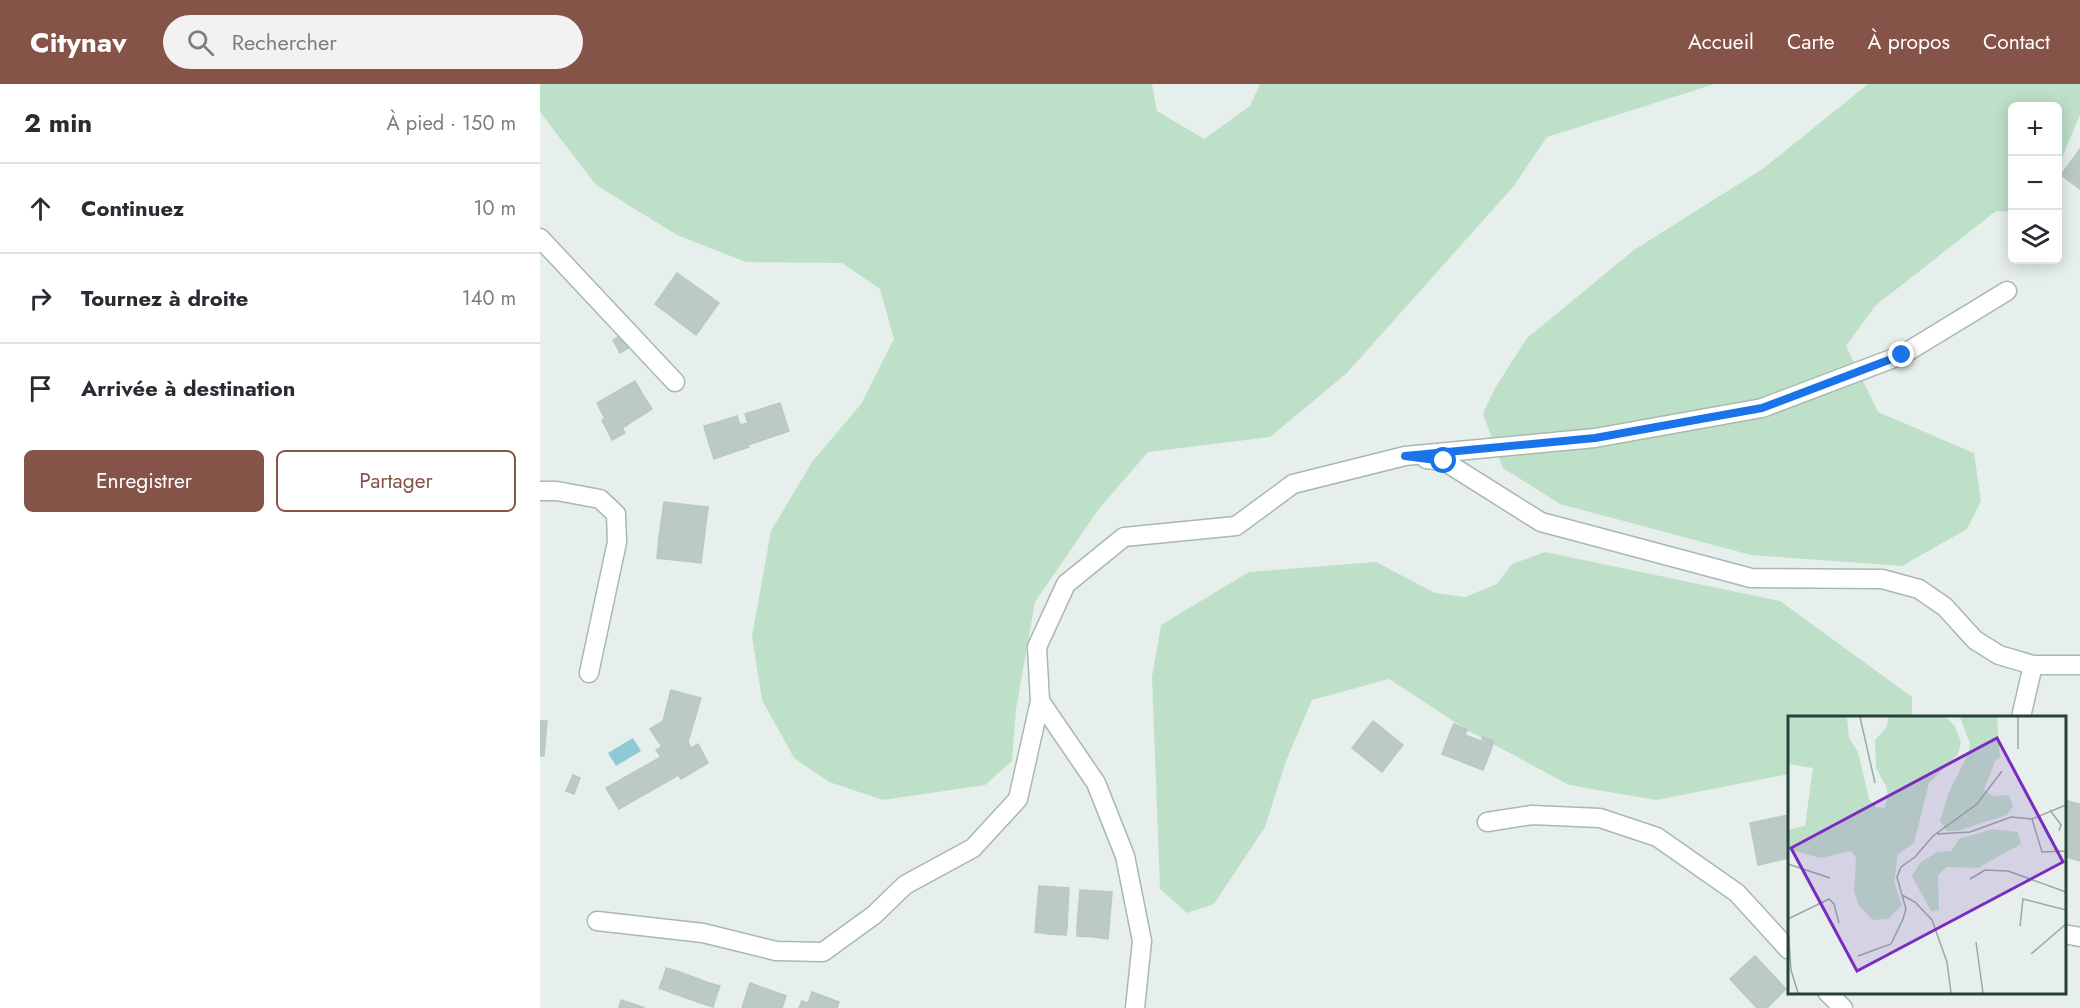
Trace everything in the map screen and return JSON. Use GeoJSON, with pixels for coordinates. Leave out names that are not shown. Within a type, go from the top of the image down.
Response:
{"type":"FeatureCollection","features":[{"type":"Feature","properties":{"kind":"street"},"geometry":{"type":"LineString","coordinates":[[540,238],[675,382]]}},
{"type":"Feature","properties":{"kind":"street"},"geometry":{"type":"LineString","coordinates":[[597,921],[704,933],[776,951],[823,952],[874,915],[905,885],[972,848],[1018,800],[1040,701],[1037,647],[1066,584],[1124,537],[1236,526],[1293,484],[1405,456],[1595,438],[1762,408],[1902,355],[2007,291]]}},
{"type":"Feature","properties":{"kind":"street"},"geometry":{"type":"LineString","coordinates":[[1405,456],[1444,461],[1541,522],[1751,578],[1882,579],[1919,589],[1945,607],[1976,640],[1999,656],[2033,665],[2080,665]]}},
{"type":"Feature","properties":{"kind":"street"},"geometry":{"type":"LineString","coordinates":[[540,491],[600,499],[616,514],[617,542],[589,673]]}},
{"type":"Feature","properties":{"kind":"street"},"geometry":{"type":"LineString","coordinates":[[2021,716],[2033,665]]}},
{"type":"Feature","properties":{"kind":"street"},"geometry":{"type":"LineString","coordinates":[[1040,701],[1096,783],[1125,856],[1142,941],[1135,1008]]}},
{"type":"Feature","properties":{"kind":"street"},"geometry":{"type":"LineString","coordinates":[[1487,822],[1532,815],[1600,818],[1657,837],[1737,893],[1788,949]]}},
{"type":"Feature","properties":{"kind":"street"},"geometry":{"type":"LineString","coordinates":[[2065,934],[2080,937]]}},
{"type":"Feature","properties":{"kind":"street"},"geometry":{"type":"LineString","coordinates":[[1828,993],[1843,1008]]}},
{"type":"Feature","properties":{"kind":"green space"},"geometry":{"type":"Polygon","coordinates":[[[540,84],[1152,84],[1157,111],[1204,139],[1250,106],[1260,84],[1715,84],[1547,137],[1513,187],[1346,374],[1270,437],[1148,452],[1098,510],[1035,602],[1016,709],[1012,761],[985,785],[883,800],[829,782],[794,758],[762,700],[752,636],[771,531],[812,462],[861,404],[894,339],[880,289],[842,263],[746,262],[677,235],[596,185],[540,112],[540,84]]]}},
{"type":"Feature","properties":{"kind":"green space"},"geometry":{"type":"Polygon","coordinates":[[[1868,84],[2080,84],[2080,115],[2062,158],[2062,102],[2008,102],[2008,212],[1996,211],[1875,306],[1846,346],[1878,412],[1974,453],[1981,501],[1967,529],[1902,566],[1751,555],[1560,504],[1503,468],[1483,414],[1494,390],[1527,338],[1634,250],[1764,168],[1868,84]]]}},
{"type":"Feature","properties":{"kind":"green space"},"geometry":{"type":"Polygon","coordinates":[[[1545,552],[1780,601],[1912,697],[1912,716],[1788,716],[1788,774],[1656,800],[1569,785],[1467,730],[1389,679],[1312,700],[1286,761],[1265,827],[1214,904],[1187,913],[1160,889],[1152,677],[1161,625],[1249,572],[1376,562],[1435,593],[1465,597],[1497,584],[1512,564],[1545,552]]]}},
{"type":"Feature","properties":{"kind":"water"},"geometry":{"type":"Polygon","coordinates":[[[633,738],[641,751],[616,766],[608,753],[633,738]]]}},
{"type":"Feature","properties":{"kind":"building"},"geometry":{"type":"Polygon","coordinates":[[[2080,149],[2080,163],[2068,180],[2062,174],[2080,149]]]}},
{"type":"Feature","properties":{"kind":"building"},"geometry":{"type":"Polygon","coordinates":[[[2080,163],[2080,189],[2068,180],[2080,163]]]}},
{"type":"Feature","properties":{"kind":"building"},"geometry":{"type":"Polygon","coordinates":[[[677,273],[719,303],[696,335],[655,304],[677,273]]]}},
{"type":"Feature","properties":{"kind":"building"},"geometry":{"type":"Polygon","coordinates":[[[623,334],[630,347],[620,353],[613,340],[623,334]]]}},
{"type":"Feature","properties":{"kind":"building"},"geometry":{"type":"Polygon","coordinates":[[[635,381],[643,395],[636,399],[633,394],[611,407],[614,413],[605,419],[597,403],[635,381]]]}},
{"type":"Feature","properties":{"kind":"building"},"geometry":{"type":"Polygon","coordinates":[[[633,394],[636,399],[643,395],[652,409],[622,428],[625,433],[612,440],[602,420],[614,413],[611,407],[633,394]]]}},
{"type":"Feature","properties":{"kind":"building"},"geometry":{"type":"Polygon","coordinates":[[[780,403],[789,431],[748,445],[747,441],[723,449],[725,455],[714,459],[706,434],[718,430],[715,423],[737,416],[740,425],[748,423],[745,414],[780,403]]]}},
{"type":"Feature","properties":{"kind":"building"},"geometry":{"type":"Polygon","coordinates":[[[715,423],[718,430],[706,434],[704,426],[715,423]]]}},
{"type":"Feature","properties":{"kind":"building"},"geometry":{"type":"Polygon","coordinates":[[[747,441],[749,447],[725,455],[723,449],[747,441]]]}},
{"type":"Feature","properties":{"kind":"building"},"geometry":{"type":"Polygon","coordinates":[[[664,502],[689,505],[687,517],[674,515],[671,538],[659,537],[664,502]]]}},
{"type":"Feature","properties":{"kind":"building"},"geometry":{"type":"Polygon","coordinates":[[[689,505],[708,507],[701,563],[657,558],[659,537],[671,538],[674,515],[687,517],[689,505]]]}},
{"type":"Feature","properties":{"kind":"building"},"geometry":{"type":"Polygon","coordinates":[[[671,690],[689,695],[683,716],[675,713],[666,744],[669,747],[664,750],[650,729],[663,721],[671,690]]]}},
{"type":"Feature","properties":{"kind":"building"},"geometry":{"type":"Polygon","coordinates":[[[689,695],[701,698],[688,742],[696,757],[675,771],[677,776],[619,809],[606,788],[661,757],[656,750],[669,747],[666,744],[675,713],[683,716],[689,695]]]}},
{"type":"Feature","properties":{"kind":"building"},"geometry":{"type":"Polygon","coordinates":[[[540,721],[547,721],[544,756],[540,756],[540,721]]]}},
{"type":"Feature","properties":{"kind":"building"},"geometry":{"type":"Polygon","coordinates":[[[1373,721],[1382,728],[1374,739],[1395,755],[1382,772],[1352,748],[1373,721]]]}},
{"type":"Feature","properties":{"kind":"building"},"geometry":{"type":"Polygon","coordinates":[[[1454,724],[1467,730],[1465,735],[1451,730],[1454,724]]]}},
{"type":"Feature","properties":{"kind":"building"},"geometry":{"type":"Polygon","coordinates":[[[1382,728],[1403,745],[1395,755],[1374,739],[1382,728]]]}},
{"type":"Feature","properties":{"kind":"building"},"geometry":{"type":"Polygon","coordinates":[[[1451,730],[1481,741],[1478,751],[1489,755],[1483,770],[1442,754],[1451,730]]]}},
{"type":"Feature","properties":{"kind":"building"},"geometry":{"type":"Polygon","coordinates":[[[1483,737],[1494,741],[1489,755],[1478,751],[1483,737]]]}},
{"type":"Feature","properties":{"kind":"building"},"geometry":{"type":"Polygon","coordinates":[[[698,744],[708,763],[681,779],[675,771],[696,757],[690,749],[698,744]]]}},
{"type":"Feature","properties":{"kind":"building"},"geometry":{"type":"Polygon","coordinates":[[[573,775],[580,778],[574,794],[566,791],[573,775]]]}},
{"type":"Feature","properties":{"kind":"building"},"geometry":{"type":"Polygon","coordinates":[[[2065,800],[2079,804],[2080,861],[2065,856],[2065,800]]]}},
{"type":"Feature","properties":{"kind":"building"},"geometry":{"type":"Polygon","coordinates":[[[1788,815],[1788,858],[1758,865],[1755,849],[1766,847],[1762,830],[1752,833],[1750,823],[1788,815]]]}},
{"type":"Feature","properties":{"kind":"building"},"geometry":{"type":"Polygon","coordinates":[[[1762,830],[1766,847],[1755,849],[1752,833],[1762,830]]]}},
{"type":"Feature","properties":{"kind":"building"},"geometry":{"type":"Polygon","coordinates":[[[1039,886],[1069,888],[1067,926],[1048,925],[1048,934],[1035,932],[1039,886]]]}},
{"type":"Feature","properties":{"kind":"building"},"geometry":{"type":"Polygon","coordinates":[[[1080,890],[1112,892],[1108,939],[1095,937],[1096,929],[1077,927],[1080,890]]]}},
{"type":"Feature","properties":{"kind":"building"},"geometry":{"type":"Polygon","coordinates":[[[1048,925],[1067,926],[1066,935],[1048,934],[1048,925]]]}},
{"type":"Feature","properties":{"kind":"building"},"geometry":{"type":"Polygon","coordinates":[[[1077,927],[1096,929],[1095,937],[1077,936],[1077,927]]]}},
{"type":"Feature","properties":{"kind":"building"},"geometry":{"type":"Polygon","coordinates":[[[1755,956],[1786,989],[1778,997],[1768,986],[1772,984],[1765,977],[1761,980],[1746,964],[1755,956]]]}},
{"type":"Feature","properties":{"kind":"building"},"geometry":{"type":"Polygon","coordinates":[[[1746,964],[1761,980],[1765,977],[1772,984],[1768,986],[1778,997],[1767,1008],[1757,1008],[1730,979],[1746,964]]]}},
{"type":"Feature","properties":{"kind":"building"},"geometry":{"type":"Polygon","coordinates":[[[666,968],[677,971],[674,979],[664,976],[666,968]]]}},
{"type":"Feature","properties":{"kind":"building"},"geometry":{"type":"Polygon","coordinates":[[[677,971],[693,977],[686,998],[659,988],[664,976],[674,979],[677,971]]]}},
{"type":"Feature","properties":{"kind":"building"},"geometry":{"type":"Polygon","coordinates":[[[693,977],[709,983],[707,991],[717,994],[713,1007],[686,998],[693,977]]]}},
{"type":"Feature","properties":{"kind":"building"},"geometry":{"type":"Polygon","coordinates":[[[709,983],[720,986],[717,994],[707,991],[709,983]]]}},
{"type":"Feature","properties":{"kind":"building"},"geometry":{"type":"Polygon","coordinates":[[[750,983],[786,996],[782,1008],[742,1008],[750,983]]]}},
{"type":"Feature","properties":{"kind":"building"},"geometry":{"type":"Polygon","coordinates":[[[812,992],[839,1002],[837,1008],[799,1008],[802,1001],[808,1003],[812,992]]]}},
{"type":"Feature","properties":{"kind":"building"},"geometry":{"type":"Polygon","coordinates":[[[621,1000],[645,1008],[619,1008],[621,1000]]]}},
{"type":"Feature","properties":{"kind":"route"},"geometry":{"type":"LineString","coordinates":[[1444,461],[1405,456],[1595,438],[1762,408],[1902,355]]}}]}
